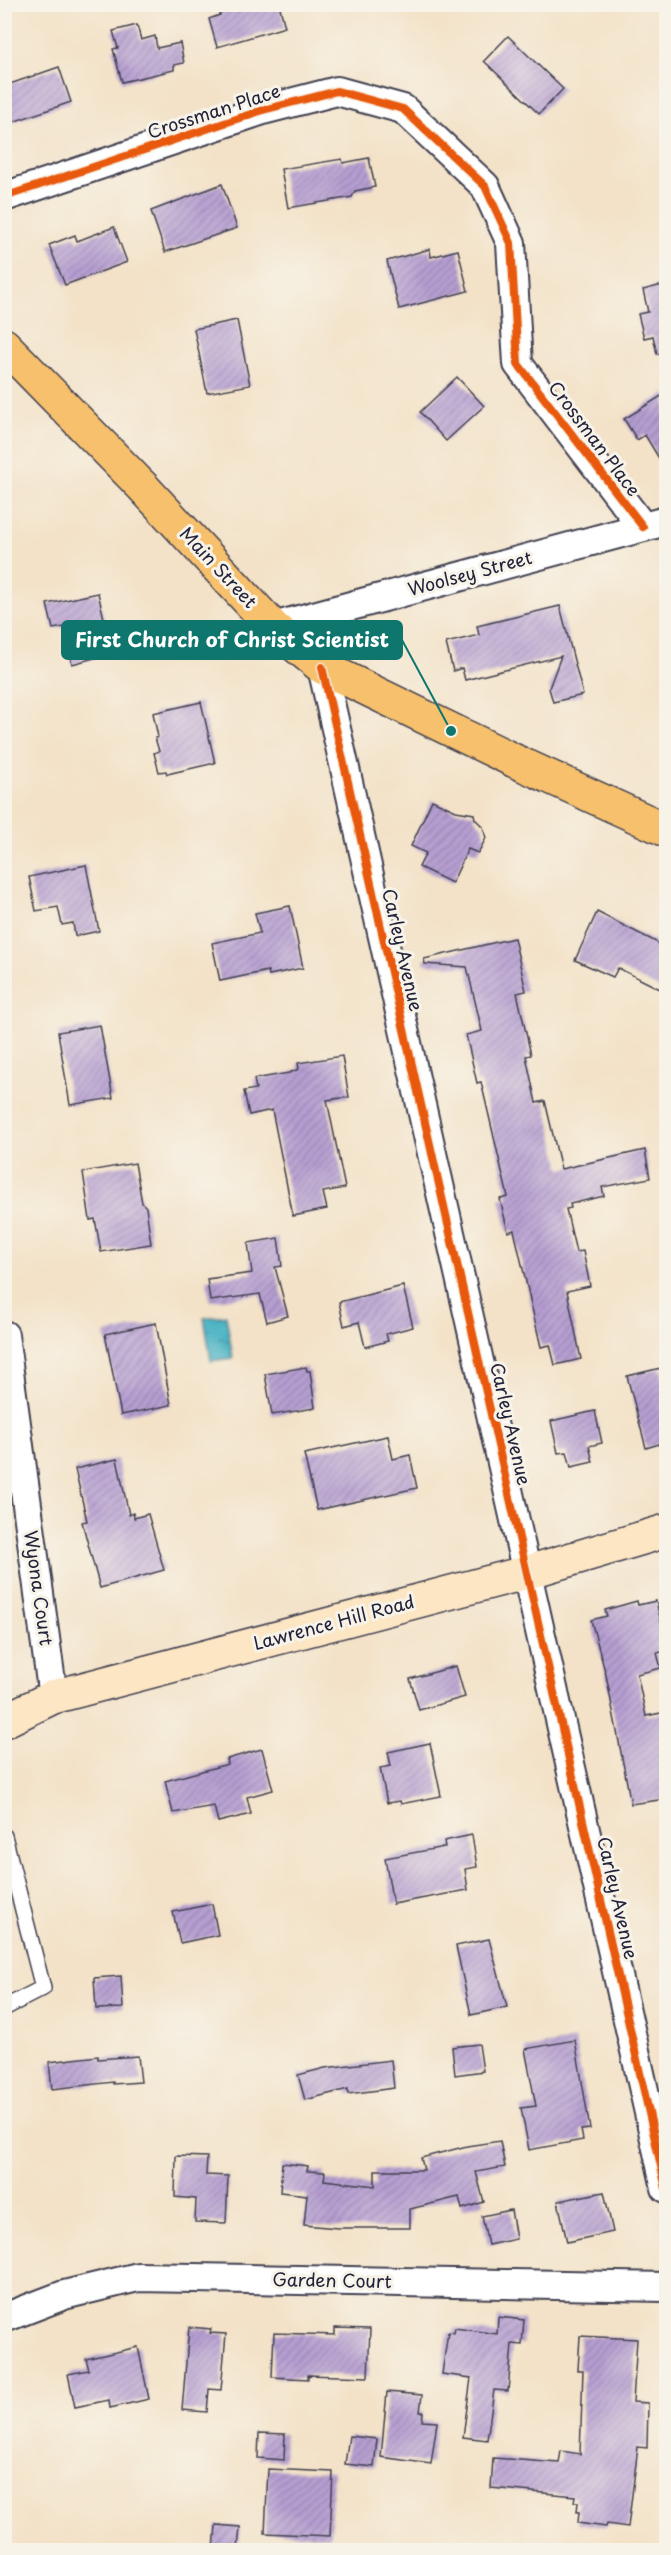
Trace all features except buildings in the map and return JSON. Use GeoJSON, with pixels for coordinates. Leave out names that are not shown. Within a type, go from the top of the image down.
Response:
{"type":"FeatureCollection","features":[{"type":"Feature","properties":{"kind":"main road","name":"Main Street"},"geometry":{"type":"LineString","coordinates":[[4,345],[142,486],[273,627],[322,667],[515,761],[666,830]]}},
{"type":"Feature","properties":{"kind":"main road","name":"Lawrence Hill Road"},"geometry":{"type":"LineString","coordinates":[[4,1721],[53,1697],[528,1572],[666,1531]]}},
{"type":"Feature","properties":{"kind":"street","name":"Crossman Place"},"geometry":{"type":"LineString","coordinates":[[4,197],[263,110],[337,92],[403,109],[485,186],[511,243],[518,364],[655,524]]}},
{"type":"Feature","properties":{"kind":"street","name":"Woolsey Street"},"geometry":{"type":"LineString","coordinates":[[273,627],[655,524]]}},
{"type":"Feature","properties":{"kind":"street","name":"Carley Avenue"},"geometry":{"type":"LineString","coordinates":[[322,667],[666,2188]]}},
{"type":"Feature","properties":{"kind":"street","name":"Wyona Court"},"geometry":{"type":"LineString","coordinates":[[4,1335],[53,1697]]}},
{"type":"Feature","properties":{"kind":"street","name":"Garden Court"},"geometry":{"type":"LineString","coordinates":[[4,2318],[64,2295],[138,2277],[666,2287]]}},
{"type":"Feature","properties":{"kind":"lane"},"geometry":{"type":"LineString","coordinates":[[4,1836],[43,1988],[4,2008]]}},
{"type":"Feature","properties":{"kind":"water"},"geometry":{"type":"Polygon","coordinates":[[[226,1315],[233,1358],[211,1361],[204,1318],[226,1315]]]}},
{"type":"Feature","properties":{"kind":"cycle path"},"geometry":{"type":"LineString","coordinates":[[4,197],[263,110],[337,91],[403,109],[485,186],[511,243],[518,364],[643,527]]}},
{"type":"Feature","properties":{"kind":"cycle path"},"geometry":{"type":"LineString","coordinates":[[322,667],[666,2188]]}},
{"type":"Feature","properties":{"kind":"place","name":"First Church of Christ Scientist"},"geometry":{"type":"Point","coordinates":[451,731]}}]}
